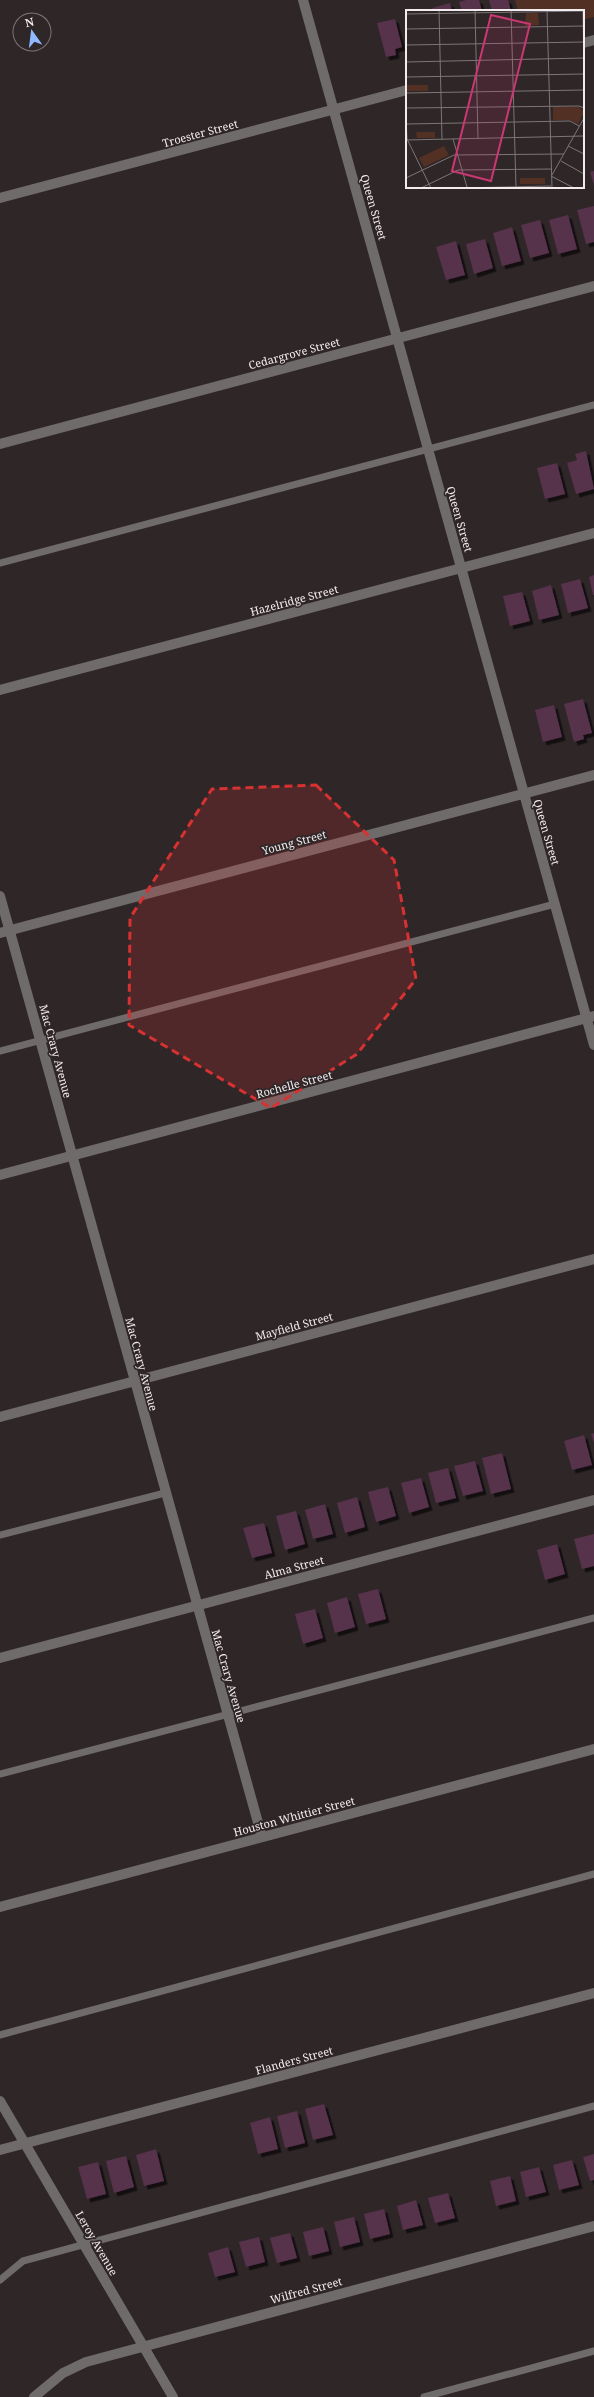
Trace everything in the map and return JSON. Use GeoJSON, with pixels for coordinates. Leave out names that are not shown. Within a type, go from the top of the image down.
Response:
{"type":"FeatureCollection","features":[{"type":"Feature","properties":{"kind":"street","name":"Queen Street"},"geometry":{"type":"LineString","coordinates":[[304,0],[524,794],[555,904],[590,1017],[594,1045]]}},
{"type":"Feature","properties":{"kind":"street"},"geometry":{"type":"LineString","coordinates":[[584,43],[594,40]]}},
{"type":"Feature","properties":{"kind":"street","name":"Troester Street"},"geometry":{"type":"LineString","coordinates":[[0,198],[406,90]]}},
{"type":"Feature","properties":{"kind":"street","name":"Cedargrove Street"},"geometry":{"type":"LineString","coordinates":[[0,444],[594,286]]}},
{"type":"Feature","properties":{"kind":"street","name":"Hazelridge Street"},"geometry":{"type":"LineString","coordinates":[[0,690],[594,533]]}},
{"type":"Feature","properties":{"kind":"street","name":"Young Street"},"geometry":{"type":"LineString","coordinates":[[5,932],[594,775]]}},
{"type":"Feature","properties":{"kind":"street","name":"Mac Crary Avenue"},"geometry":{"type":"LineString","coordinates":[[0,896],[5,932],[40,1040],[262,1837]]}},
{"type":"Feature","properties":{"kind":"street","name":"Rochelle Street"},"geometry":{"type":"LineString","coordinates":[[0,1175],[590,1017]]}},
{"type":"Feature","properties":{"kind":"street","name":"Mayfield Street"},"geometry":{"type":"LineString","coordinates":[[0,1417],[594,1259]]}},
{"type":"Feature","properties":{"kind":"street","name":"Alma Street"},"geometry":{"type":"LineString","coordinates":[[0,1658],[594,1500]]}},
{"type":"Feature","properties":{"kind":"street","name":"Houston Whittier Street"},"geometry":{"type":"LineString","coordinates":[[0,1907],[594,1749]]}},
{"type":"Feature","properties":{"kind":"street","name":"Flanders Street"},"geometry":{"type":"LineString","coordinates":[[0,2150],[594,1993]]}},
{"type":"Feature","properties":{"kind":"street","name":"Leroy Avenue"},"geometry":{"type":"LineString","coordinates":[[0,2101],[173,2397]]}},
{"type":"Feature","properties":{"kind":"street","name":"Wilfred Street"},"geometry":{"type":"LineString","coordinates":[[34,2397],[74,2366],[143,2346],[594,2226]]}},
{"type":"Feature","properties":{"kind":"lane"},"geometry":{"type":"LineString","coordinates":[[0,563],[594,405]]}},
{"type":"Feature","properties":{"kind":"lane"},"geometry":{"type":"LineString","coordinates":[[0,1051],[555,904]]}},
{"type":"Feature","properties":{"kind":"lane"},"geometry":{"type":"LineString","coordinates":[[0,1535],[165,1493]]}},
{"type":"Feature","properties":{"kind":"lane"},"geometry":{"type":"LineString","coordinates":[[0,1774],[594,1618]]}},
{"type":"Feature","properties":{"kind":"lane"},"geometry":{"type":"LineString","coordinates":[[0,2035],[594,1874]]}},
{"type":"Feature","properties":{"kind":"lane"},"geometry":{"type":"LineString","coordinates":[[0,2280],[23,2261],[594,2106]]}},
{"type":"Feature","properties":{"kind":"lane"},"geometry":{"type":"LineString","coordinates":[[424,2397],[594,2351]]}},
{"type":"Feature","properties":{"kind":"highlighted area"},"geometry":{"type":"Polygon","coordinates":[[[316,785],[394,860],[416,979],[357,1054],[271,1108],[129,1025],[130,918],[212,789],[316,785]]]}},
{"type":"Feature","properties":{"kind":"shaded area"},"geometry":{"type":"Polygon","coordinates":[[[515,0],[594,0],[594,17],[584,20],[584,10],[518,10],[515,0]]]}},
{"type":"Feature","properties":{"kind":"building"},"geometry":{"type":"Polygon","coordinates":[[[466,0],[479,0],[482,10],[462,10],[459,2],[466,0]]]}},
{"type":"Feature","properties":{"kind":"building"},"geometry":{"type":"Polygon","coordinates":[[[489,0],[508,0],[511,10],[492,10],[489,0]]]}},
{"type":"Feature","properties":{"kind":"building"},"geometry":{"type":"Polygon","coordinates":[[[450,3],[452,10],[433,10],[432,8],[450,3]]]}},
{"type":"Feature","properties":{"kind":"building"},"geometry":{"type":"Polygon","coordinates":[[[395,19],[402,47],[395,49],[396,55],[386,57],[377,23],[395,19]]]}},
{"type":"Feature","properties":{"kind":"building"},"geometry":{"type":"Polygon","coordinates":[[[594,171],[594,185],[590,172],[594,171]]]}},
{"type":"Feature","properties":{"kind":"building"},"geometry":{"type":"Polygon","coordinates":[[[594,206],[594,242],[586,244],[577,210],[594,206]]]}},
{"type":"Feature","properties":{"kind":"building"},"geometry":{"type":"Polygon","coordinates":[[[568,215],[577,249],[558,254],[549,220],[568,215]]]}},
{"type":"Feature","properties":{"kind":"building"},"geometry":{"type":"Polygon","coordinates":[[[540,220],[549,253],[530,258],[521,225],[540,220]]]}},
{"type":"Feature","properties":{"kind":"building"},"geometry":{"type":"Polygon","coordinates":[[[512,227],[521,261],[502,266],[493,233],[512,227]]]}},
{"type":"Feature","properties":{"kind":"building"},"geometry":{"type":"Polygon","coordinates":[[[485,239],[493,268],[474,274],[466,244],[485,239]]]}},
{"type":"Feature","properties":{"kind":"building"},"geometry":{"type":"Polygon","coordinates":[[[456,241],[465,275],[446,280],[436,247],[456,241]]]}},
{"type":"Feature","properties":{"kind":"building"},"geometry":{"type":"Polygon","coordinates":[[[586,451],[594,489],[576,494],[567,463],[577,460],[575,454],[586,451]]]}},
{"type":"Feature","properties":{"kind":"building"},"geometry":{"type":"Polygon","coordinates":[[[557,463],[565,494],[545,499],[537,468],[557,463]]]}},
{"type":"Feature","properties":{"kind":"building"},"geometry":{"type":"Polygon","coordinates":[[[594,575],[594,595],[593,595],[589,577],[594,575]]]}},
{"type":"Feature","properties":{"kind":"building"},"geometry":{"type":"Polygon","coordinates":[[[580,579],[588,608],[568,613],[561,584],[580,579]]]}},
{"type":"Feature","properties":{"kind":"building"},"geometry":{"type":"Polygon","coordinates":[[[551,585],[559,615],[539,620],[532,591],[551,585]]]}},
{"type":"Feature","properties":{"kind":"building"},"geometry":{"type":"Polygon","coordinates":[[[522,592],[530,621],[510,626],[503,596],[522,592]]]}},
{"type":"Feature","properties":{"kind":"building"},"geometry":{"type":"Polygon","coordinates":[[[583,699],[592,733],[583,735],[584,739],[574,742],[564,704],[583,699]]]}},
{"type":"Feature","properties":{"kind":"building"},"geometry":{"type":"Polygon","coordinates":[[[554,705],[562,737],[543,742],[535,710],[554,705]]]}},
{"type":"Feature","properties":{"kind":"building"},"geometry":{"type":"Polygon","coordinates":[[[594,1433],[594,1443],[591,1434],[594,1433]]]}},
{"type":"Feature","properties":{"kind":"building"},"geometry":{"type":"Polygon","coordinates":[[[584,1435],[592,1465],[572,1470],[564,1441],[584,1435]]]}},
{"type":"Feature","properties":{"kind":"building"},"geometry":{"type":"Polygon","coordinates":[[[502,1453],[511,1489],[491,1494],[482,1458],[502,1453]]]}},
{"type":"Feature","properties":{"kind":"building"},"geometry":{"type":"Polygon","coordinates":[[[475,1461],[483,1491],[463,1496],[454,1466],[475,1461]]]}},
{"type":"Feature","properties":{"kind":"building"},"geometry":{"type":"Polygon","coordinates":[[[448,1468],[456,1498],[436,1503],[428,1473],[448,1468]]]}},
{"type":"Feature","properties":{"kind":"building"},"geometry":{"type":"Polygon","coordinates":[[[421,1478],[429,1507],[409,1513],[401,1483],[421,1478]]]}},
{"type":"Feature","properties":{"kind":"building"},"geometry":{"type":"Polygon","coordinates":[[[388,1487],[396,1516],[376,1522],[368,1492],[388,1487]]]}},
{"type":"Feature","properties":{"kind":"building"},"geometry":{"type":"Polygon","coordinates":[[[357,1497],[365,1527],[345,1533],[337,1503],[357,1497]]]}},
{"type":"Feature","properties":{"kind":"building"},"geometry":{"type":"Polygon","coordinates":[[[325,1504],[333,1534],[313,1539],[305,1510],[325,1504]]]}},
{"type":"Feature","properties":{"kind":"building"},"geometry":{"type":"Polygon","coordinates":[[[296,1511],[305,1544],[285,1550],[276,1516],[296,1511]]]}},
{"type":"Feature","properties":{"kind":"building"},"geometry":{"type":"Polygon","coordinates":[[[264,1523],[272,1553],[252,1558],[243,1528],[264,1523]]]}},
{"type":"Feature","properties":{"kind":"building"},"geometry":{"type":"Polygon","coordinates":[[[594,1534],[594,1566],[582,1569],[574,1539],[594,1534]]]}},
{"type":"Feature","properties":{"kind":"building"},"geometry":{"type":"Polygon","coordinates":[[[557,1544],[565,1574],[545,1580],[537,1550],[557,1544]]]}},
{"type":"Feature","properties":{"kind":"building"},"geometry":{"type":"Polygon","coordinates":[[[378,1589],[386,1619],[366,1624],[358,1594],[378,1589]]]}},
{"type":"Feature","properties":{"kind":"building"},"geometry":{"type":"Polygon","coordinates":[[[347,1597],[355,1627],[335,1633],[327,1603],[347,1597]]]}},
{"type":"Feature","properties":{"kind":"building"},"geometry":{"type":"Polygon","coordinates":[[[315,1609],[323,1638],[303,1644],[295,1614],[315,1609]]]}},
{"type":"Feature","properties":{"kind":"building"},"geometry":{"type":"Polygon","coordinates":[[[324,2104],[333,2135],[313,2140],[305,2109],[324,2104]]]}},
{"type":"Feature","properties":{"kind":"building"},"geometry":{"type":"Polygon","coordinates":[[[297,2111],[305,2143],[285,2148],[277,2116],[297,2111]]]}},
{"type":"Feature","properties":{"kind":"building"},"geometry":{"type":"Polygon","coordinates":[[[270,2117],[278,2149],[258,2154],[250,2123],[270,2117]]]}},
{"type":"Feature","properties":{"kind":"building"},"geometry":{"type":"Polygon","coordinates":[[[156,2149],[164,2181],[144,2186],[136,2155],[156,2149]]]}},
{"type":"Feature","properties":{"kind":"building"},"geometry":{"type":"Polygon","coordinates":[[[594,2154],[594,2180],[590,2181],[583,2157],[594,2154]]]}},
{"type":"Feature","properties":{"kind":"building"},"geometry":{"type":"Polygon","coordinates":[[[126,2156],[134,2187],[114,2193],[106,2161],[126,2156]]]}},
{"type":"Feature","properties":{"kind":"building"},"geometry":{"type":"Polygon","coordinates":[[[572,2160],[579,2185],[559,2190],[553,2165],[572,2160]]]}},
{"type":"Feature","properties":{"kind":"building"},"geometry":{"type":"Polygon","coordinates":[[[98,2162],[106,2194],[87,2199],[78,2167],[98,2162]]]}},
{"type":"Feature","properties":{"kind":"building"},"geometry":{"type":"Polygon","coordinates":[[[539,2167],[546,2192],[526,2197],[520,2172],[539,2167]]]}},
{"type":"Feature","properties":{"kind":"building"},"geometry":{"type":"Polygon","coordinates":[[[510,2176],[516,2201],[496,2206],[490,2181],[510,2176]]]}},
{"type":"Feature","properties":{"kind":"building"},"geometry":{"type":"Polygon","coordinates":[[[448,2193],[455,2218],[435,2223],[428,2198],[448,2193]]]}},
{"type":"Feature","properties":{"kind":"building"},"geometry":{"type":"Polygon","coordinates":[[[416,2200],[423,2225],[403,2230],[397,2206],[416,2200]]]}},
{"type":"Feature","properties":{"kind":"building"},"geometry":{"type":"Polygon","coordinates":[[[384,2209],[390,2234],[370,2239],[364,2214],[384,2209]]]}},
{"type":"Feature","properties":{"kind":"building"},"geometry":{"type":"Polygon","coordinates":[[[354,2217],[360,2242],[340,2247],[334,2222],[354,2217]]]}},
{"type":"Feature","properties":{"kind":"building"},"geometry":{"type":"Polygon","coordinates":[[[323,2227],[329,2251],[309,2256],[303,2232],[323,2227]]]}},
{"type":"Feature","properties":{"kind":"building"},"geometry":{"type":"Polygon","coordinates":[[[290,2233],[297,2258],[277,2263],[270,2238],[290,2233]]]}},
{"type":"Feature","properties":{"kind":"building"},"geometry":{"type":"Polygon","coordinates":[[[259,2237],[265,2262],[246,2267],[239,2242],[259,2237]]]}},
{"type":"Feature","properties":{"kind":"building"},"geometry":{"type":"Polygon","coordinates":[[[228,2247],[235,2272],[215,2277],[208,2253],[228,2247]]]}}]}
